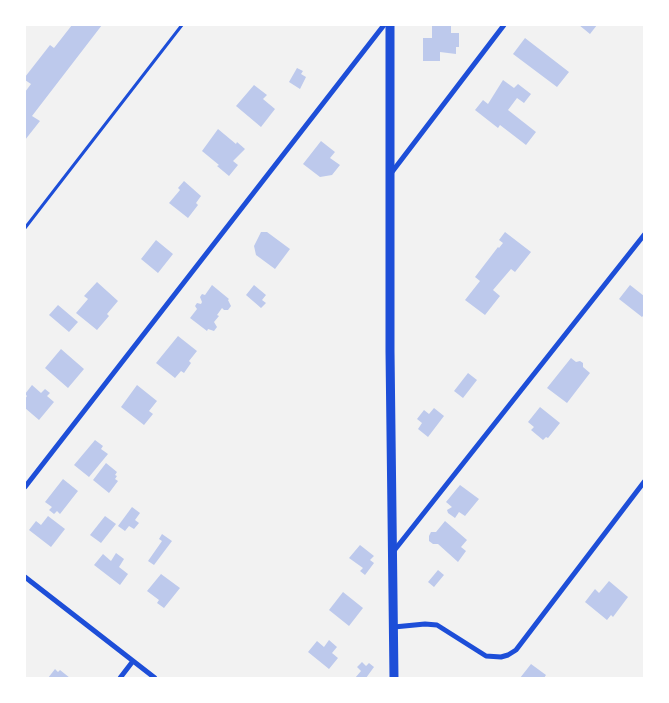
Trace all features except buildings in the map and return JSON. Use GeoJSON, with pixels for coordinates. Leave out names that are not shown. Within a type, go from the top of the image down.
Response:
{"type":"FeatureCollection","features":[{"type":"Feature","properties":{"kind":"street"},"geometry":{"type":"LineString","coordinates":[[25,487],[384,25]]}},
{"type":"Feature","properties":{"kind":"street"},"geometry":{"type":"LineString","coordinates":[[390,25],[391,555],[394,678]]}},
{"type":"Feature","properties":{"kind":"street"},"geometry":{"type":"LineString","coordinates":[[390,174],[504,25]]}},
{"type":"Feature","properties":{"kind":"street"},"geometry":{"type":"LineString","coordinates":[[391,555],[644,235]]}},
{"type":"Feature","properties":{"kind":"street"},"geometry":{"type":"LineString","coordinates":[[394,628],[425,624],[436,625],[486,656],[501,657],[508,655],[516,650],[644,482]]}},
{"type":"Feature","properties":{"kind":"street"},"geometry":{"type":"LineString","coordinates":[[25,577],[154,678]]}},
{"type":"Feature","properties":{"kind":"street"},"geometry":{"type":"LineString","coordinates":[[120,678],[133,661]]}},
{"type":"Feature","properties":{"kind":"path"},"geometry":{"type":"LineString","coordinates":[[25,228],[182,25]]}}]}
